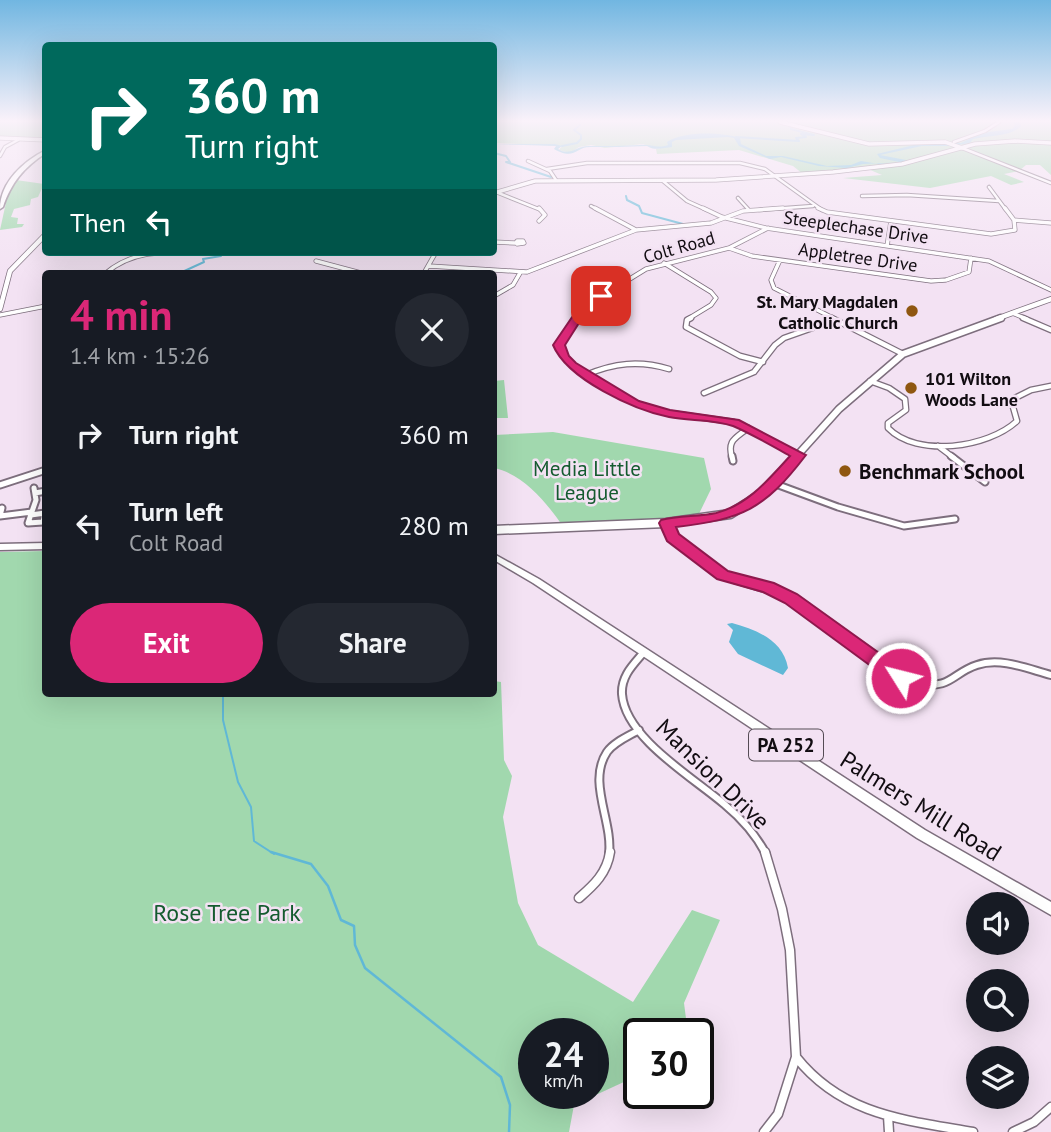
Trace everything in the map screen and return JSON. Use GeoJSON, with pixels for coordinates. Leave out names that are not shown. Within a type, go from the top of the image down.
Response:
{"type":"FeatureCollection","features":[{"type":"Feature","properties":{"kind":"highway"},"geometry":{"type":"LineString","coordinates":[[0,191],[12,175]]}},
{"type":"Feature","properties":{"kind":"highway"},"geometry":{"type":"LineString","coordinates":[[0,207],[15,175]]}},
{"type":"Feature","properties":{"kind":"main road"},"geometry":{"type":"LineString","coordinates":[[0,547],[42,546]]}},
{"type":"Feature","properties":{"kind":"main road","name":"PA 252"},"geometry":{"type":"LineString","coordinates":[[497,559],[526,574]]}},
{"type":"Feature","properties":{"kind":"main road","name":"Palmers Mill Road"},"geometry":{"type":"LineString","coordinates":[[526,574],[921,834],[1051,909]]}},
{"type":"Feature","properties":{"kind":"street"},"geometry":{"type":"LineString","coordinates":[[552,175],[556,180]]}},
{"type":"Feature","properties":{"kind":"street"},"geometry":{"type":"LineString","coordinates":[[497,191],[528,182],[556,180],[663,181],[787,175]]}},
{"type":"Feature","properties":{"kind":"street"},"geometry":{"type":"LineString","coordinates":[[1031,175],[1051,183]]}},
{"type":"Feature","properties":{"kind":"street"},"geometry":{"type":"LineString","coordinates":[[775,176],[813,206],[834,214],[998,234],[1014,230],[1014,219],[989,187]]}},
{"type":"Feature","properties":{"kind":"street","name":"Steeplechase Drive"},"geometry":{"type":"LineString","coordinates":[[663,181],[692,206],[768,228],[996,263],[1051,290]]}},
{"type":"Feature","properties":{"kind":"street"},"geometry":{"type":"LineString","coordinates":[[497,193],[539,208],[545,215],[538,221]]}},
{"type":"Feature","properties":{"kind":"street"},"geometry":{"type":"LineString","coordinates":[[862,196],[907,195],[999,201]]}},
{"type":"Feature","properties":{"kind":"street"},"geometry":{"type":"LineString","coordinates":[[738,198],[749,210]]}},
{"type":"Feature","properties":{"kind":"street"},"geometry":{"type":"LineString","coordinates":[[591,206],[636,230]]}},
{"type":"Feature","properties":{"kind":"street"},"geometry":{"type":"LineString","coordinates":[[497,271],[520,273],[537,270],[636,230],[711,223],[749,210],[813,206]]}},
{"type":"Feature","properties":{"kind":"street"},"geometry":{"type":"LineString","coordinates":[[1014,219],[1051,223]]}},
{"type":"Feature","properties":{"kind":"street"},"geometry":{"type":"LineString","coordinates":[[887,246],[891,222]]}},
{"type":"Feature","properties":{"kind":"street","name":"Colt Road"},"geometry":{"type":"LineString","coordinates":[[768,228],[729,248],[664,262],[646,269],[582,310],[559,345],[564,357],[617,395],[651,409],[734,422],[799,455]]}},
{"type":"Feature","properties":{"kind":"street"},"geometry":{"type":"LineString","coordinates":[[0,309],[10,271],[42,239]]}},
{"type":"Feature","properties":{"kind":"street"},"geometry":{"type":"LineString","coordinates":[[497,242],[515,243]]}},
{"type":"Feature","properties":{"kind":"street","name":"Appletree Drive"},"geometry":{"type":"LineString","coordinates":[[729,248],[744,255],[937,282],[969,272],[971,258]]}},
{"type":"Feature","properties":{"kind":"street"},"geometry":{"type":"LineString","coordinates":[[109,270],[119,261],[134,256]]}},
{"type":"Feature","properties":{"kind":"street"},"geometry":{"type":"LineString","coordinates":[[426,270],[434,256]]}},
{"type":"Feature","properties":{"kind":"street"},"geometry":{"type":"LineString","coordinates":[[779,260],[771,280],[775,288],[903,354]]}},
{"type":"Feature","properties":{"kind":"street"},"geometry":{"type":"LineString","coordinates":[[316,261],[349,270]]}},
{"type":"Feature","properties":{"kind":"street"},"geometry":{"type":"LineString","coordinates":[[664,262],[716,298],[711,305],[687,320],[686,327],[740,356],[763,362]]}},
{"type":"Feature","properties":{"kind":"street"},"geometry":{"type":"LineString","coordinates":[[429,266],[481,270]]}},
{"type":"Feature","properties":{"kind":"street"},"geometry":{"type":"LineString","coordinates":[[497,294],[513,285],[520,273]]}},
{"type":"Feature","properties":{"kind":"street"},"geometry":{"type":"LineString","coordinates":[[497,530],[666,523],[730,514],[752,502],[773,484],[839,409],[903,354],[1051,299]]}},
{"type":"Feature","properties":{"kind":"street"},"geometry":{"type":"LineString","coordinates":[[0,315],[42,307]]}},
{"type":"Feature","properties":{"kind":"street"},"geometry":{"type":"LineString","coordinates":[[1012,313],[1051,330]]}},
{"type":"Feature","properties":{"kind":"street"},"geometry":{"type":"LineString","coordinates":[[704,393],[749,375],[779,341],[835,320]]}},
{"type":"Feature","properties":{"kind":"street"},"geometry":{"type":"LineString","coordinates":[[586,375],[607,365],[625,362],[647,363],[669,369]]}},
{"type":"Feature","properties":{"kind":"street"},"geometry":{"type":"LineString","coordinates":[[870,381],[889,388],[905,399],[905,410],[888,423],[891,433],[908,444],[938,446],[1008,431],[1017,421],[1011,400],[1031,390],[1051,386]]}},
{"type":"Feature","properties":{"kind":"street"},"geometry":{"type":"LineString","coordinates":[[733,461],[729,447],[748,428]]}},
{"type":"Feature","properties":{"kind":"street"},"geometry":{"type":"LineString","coordinates":[[938,446],[985,482]]}},
{"type":"Feature","properties":{"kind":"street"},"geometry":{"type":"LineString","coordinates":[[0,485],[42,471]]}},
{"type":"Feature","properties":{"kind":"street"},"geometry":{"type":"LineString","coordinates":[[773,484],[904,526],[955,519]]}},
{"type":"Feature","properties":{"kind":"street"},"geometry":{"type":"LineString","coordinates":[[2,508],[0,516],[32,513],[36,500],[35,490],[42,491]]}},
{"type":"Feature","properties":{"kind":"street"},"geometry":{"type":"LineString","coordinates":[[36,500],[42,499]]}},
{"type":"Feature","properties":{"kind":"street"},"geometry":{"type":"LineString","coordinates":[[666,523],[673,537],[711,568],[735,580],[768,587],[791,598],[901,678],[917,684],[947,684],[977,665],[1002,662],[1051,675]]}},
{"type":"Feature","properties":{"kind":"street","name":"Mansion Drive"},"geometry":{"type":"LineString","coordinates":[[644,652],[628,667],[622,687],[626,708],[639,730],[654,749],[724,804],[749,829],[768,857],[789,936],[796,1057]]}},
{"type":"Feature","properties":{"kind":"street"},"geometry":{"type":"LineString","coordinates":[[579,898],[592,889],[602,876],[612,849],[600,789],[601,769],[608,751],[639,730]]}},
{"type":"Feature","properties":{"kind":"street"},"geometry":{"type":"LineString","coordinates":[[796,1057],[807,1074],[830,1093],[851,1104],[888,1116],[973,1132]]}},
{"type":"Feature","properties":{"kind":"street"},"geometry":{"type":"LineString","coordinates":[[764,1132],[778,1114],[796,1057]]}},
{"type":"Feature","properties":{"kind":"street"},"geometry":{"type":"LineString","coordinates":[[1013,1132],[1044,1117],[1051,1107]]}},
{"type":"Feature","properties":{"kind":"street"},"geometry":{"type":"LineString","coordinates":[[888,1116],[889,1132]]}},
{"type":"Feature","properties":{"kind":"green space"},"geometry":{"type":"Polygon","coordinates":[[[882,175],[1006,175],[1024,182],[1011,185],[991,176],[930,188],[843,178],[882,175]]]}},
{"type":"Feature","properties":{"kind":"green space"},"geometry":{"type":"Polygon","coordinates":[[[16,180],[42,184],[38,197],[31,199],[30,205],[14,209],[11,217],[18,218],[17,224],[24,224],[22,227],[0,230],[7,198],[16,180]]]}},
{"type":"Feature","properties":{"kind":"green space"},"geometry":{"type":"Polygon","coordinates":[[[504,380],[508,418],[497,418],[497,381],[504,380]]]}},
{"type":"Feature","properties":{"kind":"green space","name":"Media Little League"},"geometry":{"type":"Polygon","coordinates":[[[553,432],[704,458],[711,489],[696,520],[562,525],[541,498],[524,483],[497,469],[497,435],[553,432]]]}},
{"type":"Feature","properties":{"kind":"green space","name":"Rose Tree Park"},"geometry":{"type":"Polygon","coordinates":[[[42,551],[42,697],[497,697],[497,681],[501,682],[504,760],[512,776],[503,817],[518,903],[538,945],[633,1002],[692,910],[720,920],[684,1003],[686,1018],[623,1018],[623,1082],[609,1089],[609,1018],[518,1018],[518,1109],[573,1109],[569,1132],[0,1132],[0,552],[42,551]]]}},
{"type":"Feature","properties":{"kind":"water"},"geometry":{"type":"Polygon","coordinates":[[[727,624],[751,629],[775,643],[788,668],[783,675],[738,654],[729,642],[733,630],[727,624]]]}},
{"type":"Feature","properties":{"kind":"waterway"},"geometry":{"type":"LineString","coordinates":[[544,175],[551,177]]}},
{"type":"Feature","properties":{"kind":"waterway"},"geometry":{"type":"LineString","coordinates":[[626,196],[627,200],[639,206],[642,213],[683,224]]}},
{"type":"Feature","properties":{"kind":"waterway"},"geometry":{"type":"LineString","coordinates":[[187,270],[204,262],[203,259],[221,256]]}},
{"type":"Feature","properties":{"kind":"waterway"},"geometry":{"type":"LineString","coordinates":[[223,697],[223,720],[238,782],[251,807],[254,841],[274,854]]}},
{"type":"Feature","properties":{"kind":"waterway"},"geometry":{"type":"LineString","coordinates":[[271,852],[311,864],[328,886],[341,920],[354,926],[355,945],[365,968],[501,1077],[510,1105],[509,1132]]}},
{"type":"Feature","properties":{"kind":"place","name":"St. Mary Magdalen Catholic Church"},"geometry":{"type":"Point","coordinates":[912,311]}},
{"type":"Feature","properties":{"kind":"place","name":"101 Wilton Woods Lane"},"geometry":{"type":"Point","coordinates":[911,388]}},
{"type":"Feature","properties":{"kind":"place","name":"Benchmark School"},"geometry":{"type":"Point","coordinates":[845,471]}},
{"type":"Feature","properties":{"kind":"route"},"geometry":{"type":"LineString","coordinates":[[601,296],[582,310],[561,340],[559,345],[564,357],[572,365],[617,395],[635,403],[669,413],[734,422],[799,455],[765,492],[742,509],[718,517],[666,523],[673,537],[723,575],[768,587],[791,598],[901,678]]}}]}
